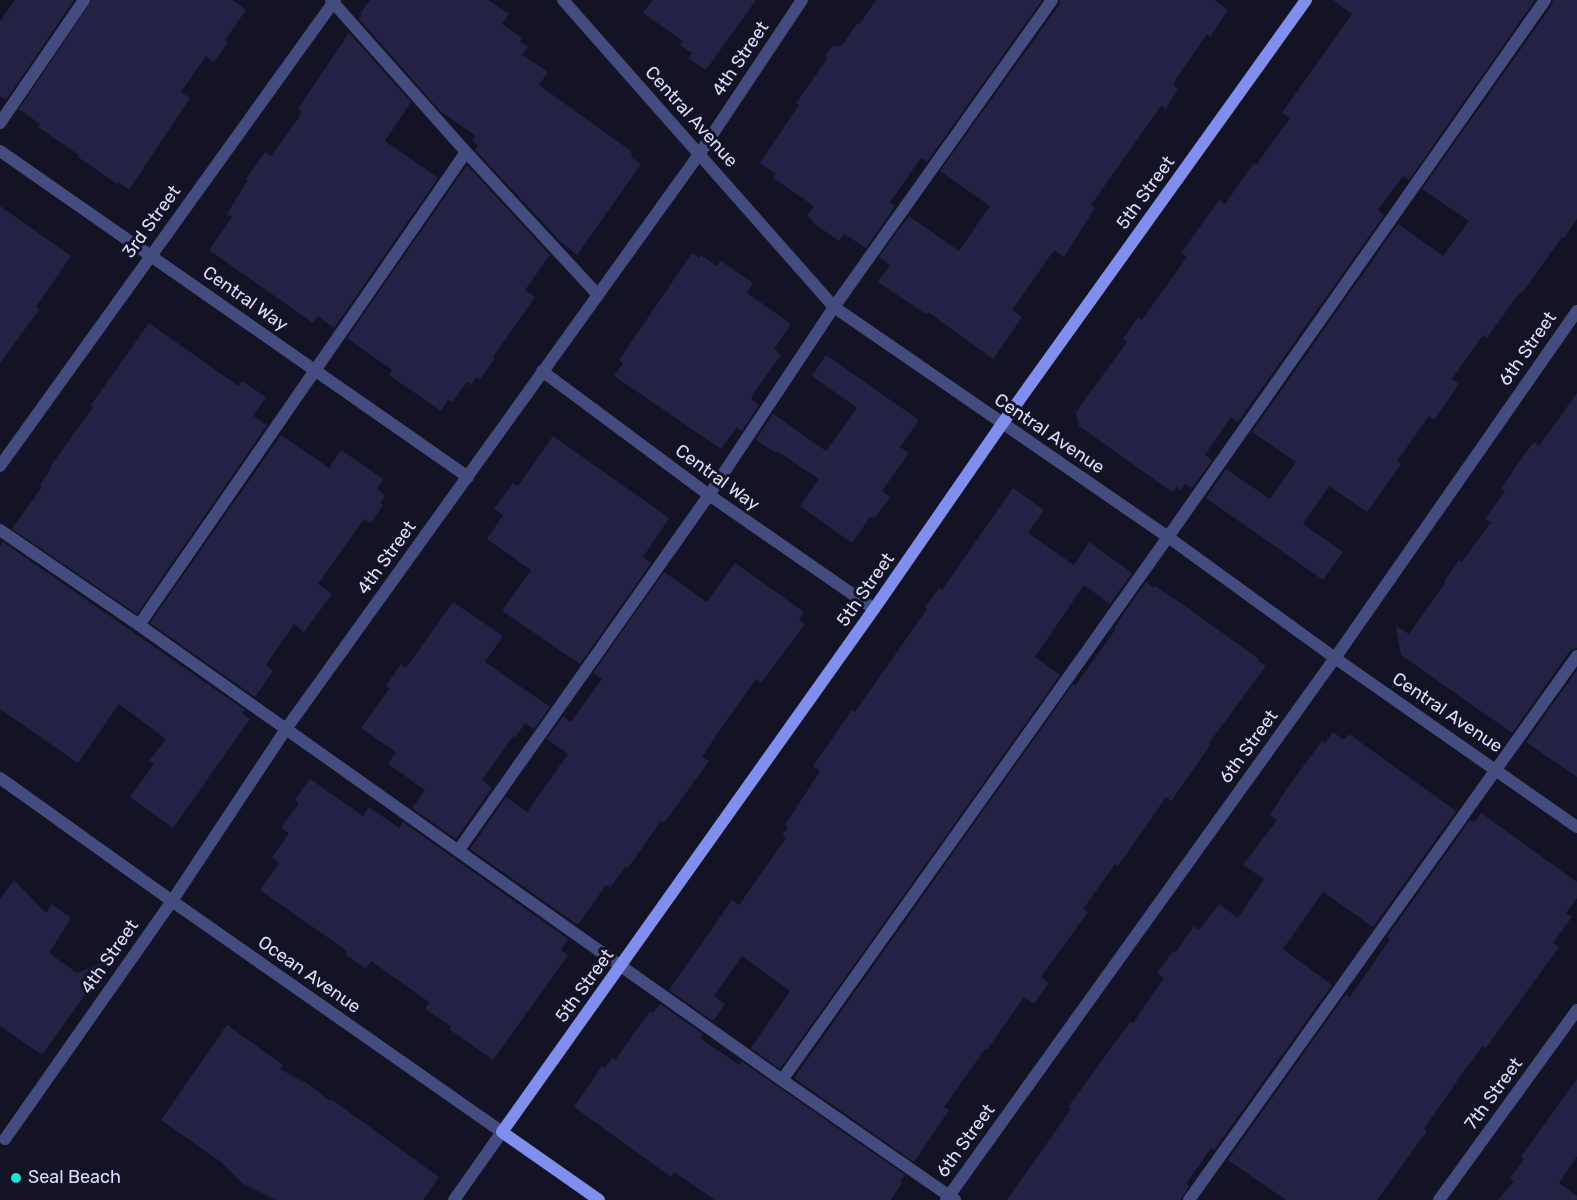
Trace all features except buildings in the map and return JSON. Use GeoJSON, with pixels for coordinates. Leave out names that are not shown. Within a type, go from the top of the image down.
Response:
{"type":"FeatureCollection","features":[{"type":"Feature","properties":{"kind":"main road","name":"5th Street"},"geometry":{"type":"LineString","coordinates":[[502,1132],[874,609],[1002,424],[1306,0]]}},
{"type":"Feature","properties":{"kind":"main road","name":"Ocean Avenue"},"geometry":{"type":"LineString","coordinates":[[502,1132],[599,1200]]}},
{"type":"Feature","properties":{"kind":"street"},"geometry":{"type":"LineString","coordinates":[[0,123],[84,0]]}},
{"type":"Feature","properties":{"kind":"street","name":"Central Avenue"},"geometry":{"type":"LineString","coordinates":[[563,0],[834,307],[1168,537],[1335,658],[1577,827]]}},
{"type":"Feature","properties":{"kind":"street","name":"4th Street"},"geometry":{"type":"LineString","coordinates":[[5,1138],[171,901],[286,729],[700,153],[802,0]]}},
{"type":"Feature","properties":{"kind":"street"},"geometry":{"type":"LineString","coordinates":[[458,851],[709,495],[834,307],[1052,0]]}},
{"type":"Feature","properties":{"kind":"street"},"geometry":{"type":"LineString","coordinates":[[782,1080],[1168,537],[1545,0]]}},
{"type":"Feature","properties":{"kind":"street"},"geometry":{"type":"LineString","coordinates":[[333,1],[466,152],[598,295]]}},
{"type":"Feature","properties":{"kind":"street","name":"3rd Street"},"geometry":{"type":"LineString","coordinates":[[0,466],[333,1]]}},
{"type":"Feature","properties":{"kind":"street","name":"Central Way"},"geometry":{"type":"LineString","coordinates":[[0,151],[468,477]]}},
{"type":"Feature","properties":{"kind":"street"},"geometry":{"type":"LineString","coordinates":[[139,625],[466,152]]}},
{"type":"Feature","properties":{"kind":"street","name":"6th Street"},"geometry":{"type":"LineString","coordinates":[[950,1199],[1335,658],[1577,311]]}},
{"type":"Feature","properties":{"kind":"street","name":"Central Way"},"geometry":{"type":"LineString","coordinates":[[542,371],[709,495],[874,609]]}},
{"type":"Feature","properties":{"kind":"street"},"geometry":{"type":"LineString","coordinates":[[0,530],[139,625],[622,965],[950,1199]]}},
{"type":"Feature","properties":{"kind":"street"},"geometry":{"type":"LineString","coordinates":[[1189,1200],[1498,770],[1577,656]]}},
{"type":"Feature","properties":{"kind":"street","name":"Ocean Avenue"},"geometry":{"type":"LineString","coordinates":[[0,778],[171,901],[502,1132]]}},
{"type":"Feature","properties":{"kind":"street","name":"7th Street"},"geometry":{"type":"LineString","coordinates":[[1439,1200],[1577,1010]]}},
{"type":"Feature","properties":{"kind":"street","name":"5th Street"},"geometry":{"type":"LineString","coordinates":[[454,1200],[502,1132]]}},
{"type":"Feature","properties":{"kind":"place","name":"Seal Beach"},"geometry":{"type":"Point","coordinates":[16,1178]}}]}
